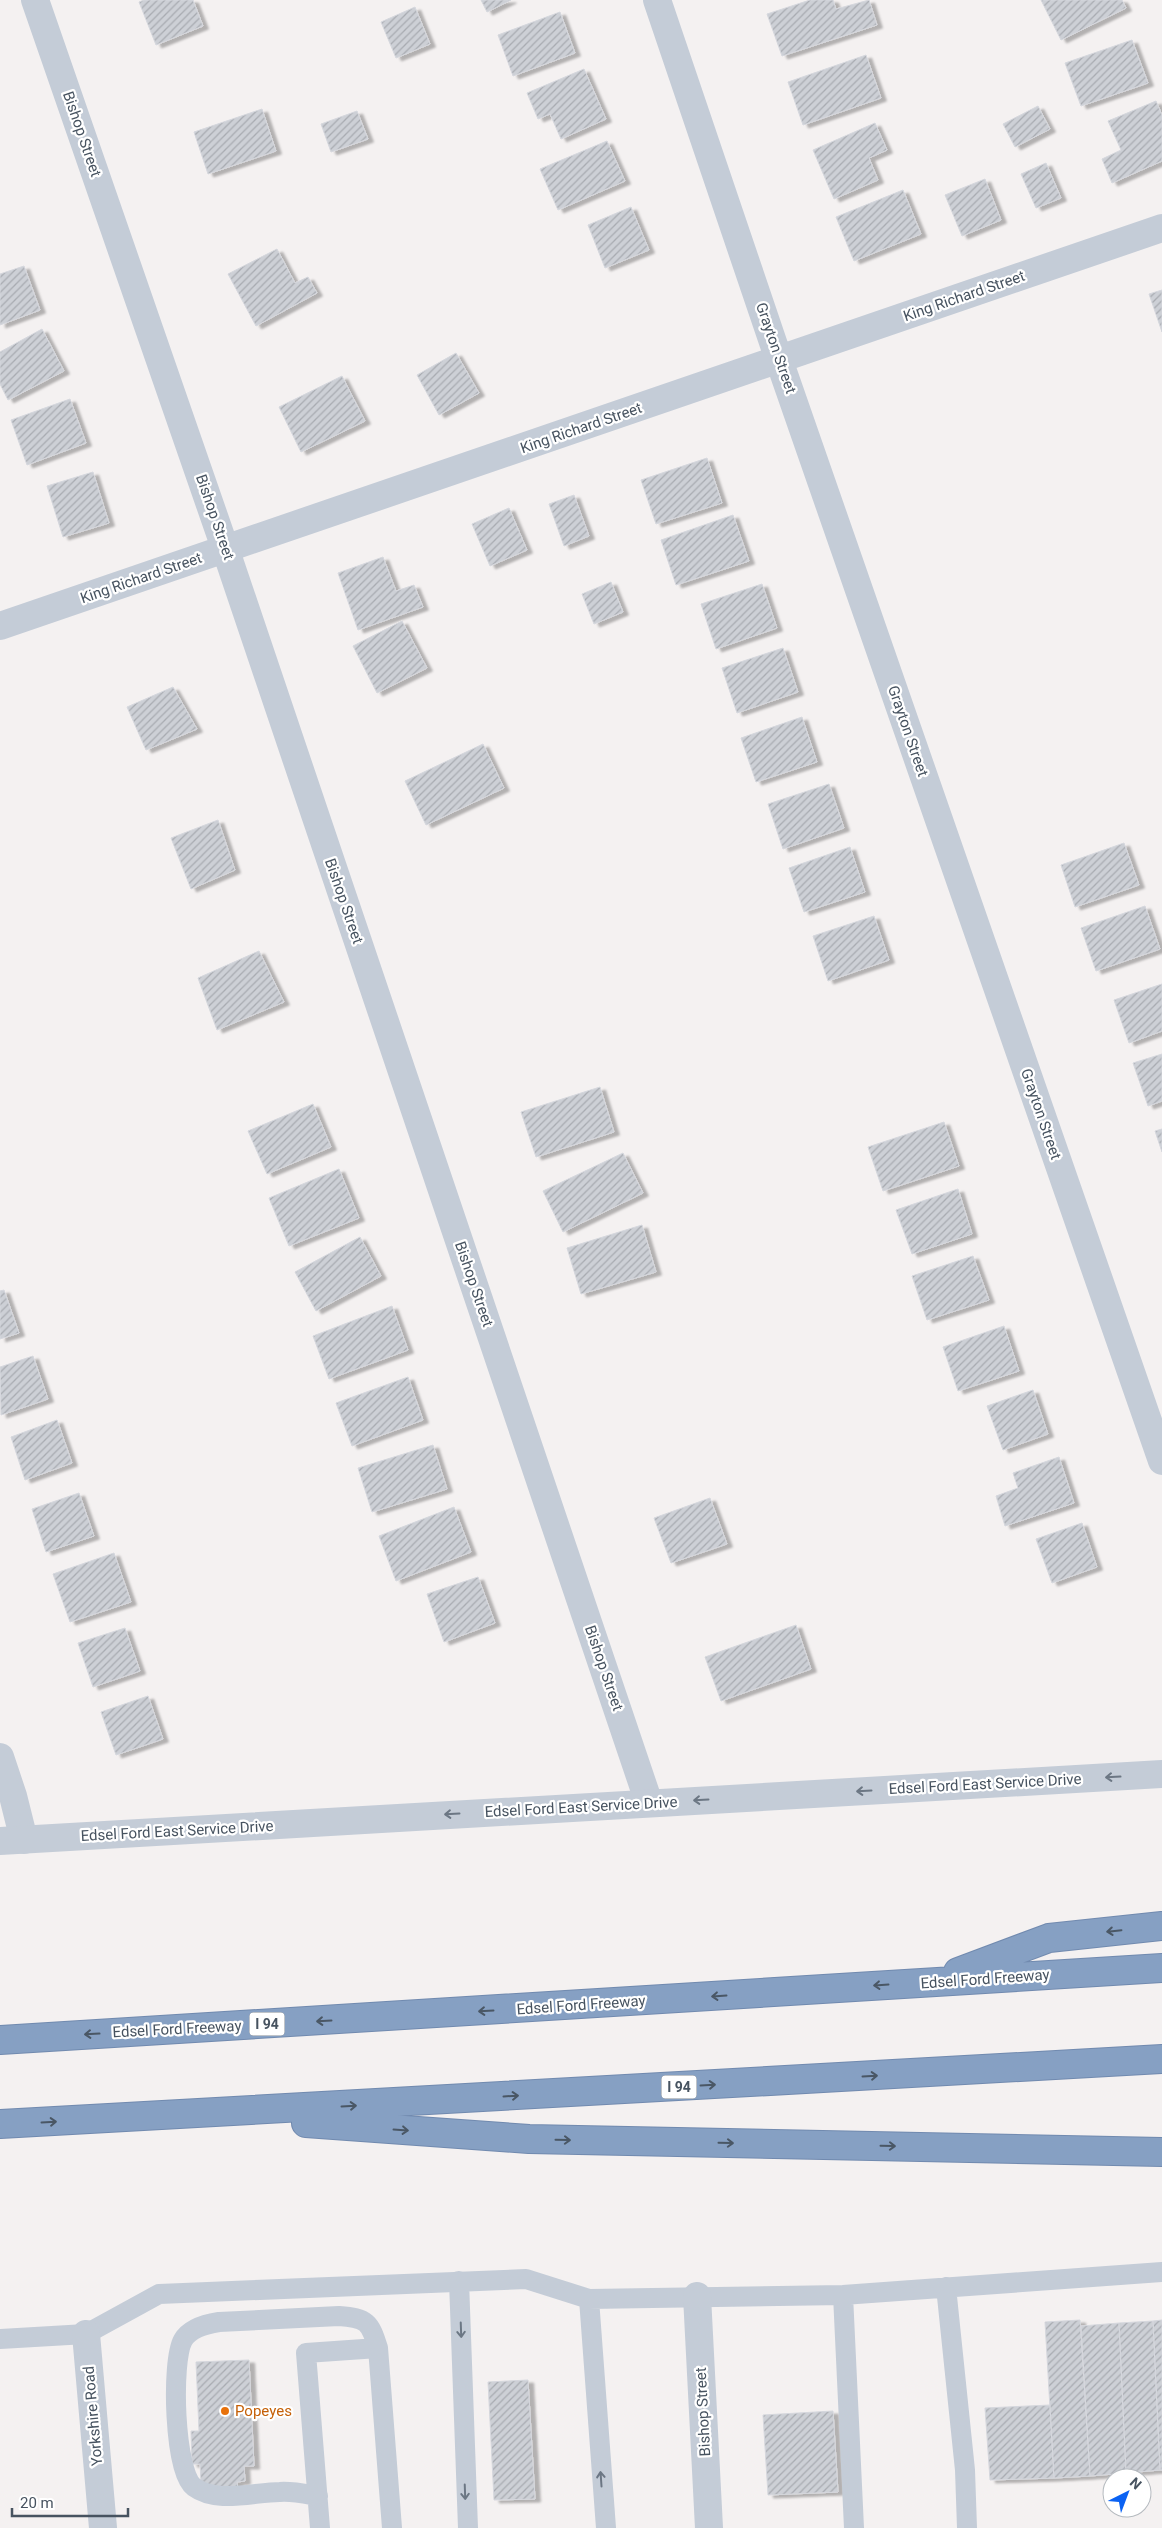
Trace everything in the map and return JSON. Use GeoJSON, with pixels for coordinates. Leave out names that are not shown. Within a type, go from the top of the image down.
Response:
{"type":"FeatureCollection","features":[{"type":"Feature","properties":{"kind":"highway"},"geometry":{"type":"LineString","coordinates":[[930,1982],[1049,1938],[1162,1926]]}},
{"type":"Feature","properties":{"kind":"highway","name":"Edsel Ford Freeway"},"geometry":{"type":"LineString","coordinates":[[0,2040],[1162,1968]]}},
{"type":"Feature","properties":{"kind":"highway","name":"I 94"},"geometry":{"type":"LineString","coordinates":[[0,2124],[1162,2059]]}},
{"type":"Feature","properties":{"kind":"highway"},"geometry":{"type":"LineString","coordinates":[[195,2114],[529,2139],[1162,2152]]}},
{"type":"Feature","properties":{"kind":"street","name":"Bishop Street"},"geometry":{"type":"LineString","coordinates":[[35,0],[226,548],[649,1803]]}},
{"type":"Feature","properties":{"kind":"street","name":"Grayton Street"},"geometry":{"type":"LineString","coordinates":[[657,0],[779,360],[1162,1461]]}},
{"type":"Feature","properties":{"kind":"street","name":"King Richard Street"},"geometry":{"type":"LineString","coordinates":[[0,626],[1162,228]]}},
{"type":"Feature","properties":{"kind":"street"},"geometry":{"type":"LineString","coordinates":[[0,1757],[13,1796],[12,1840]]}},
{"type":"Feature","properties":{"kind":"street","name":"Edsel Ford East Service Drive"},"geometry":{"type":"LineString","coordinates":[[12,1840],[1162,1774]]}},
{"type":"Feature","properties":{"kind":"street","name":"Bishop Street"},"geometry":{"type":"LineString","coordinates":[[697,2296],[709,2528]]}},
{"type":"Feature","properties":{"kind":"street","name":"Yorkshire Road"},"geometry":{"type":"LineString","coordinates":[[86,2334],[103,2528]]}},
{"type":"Feature","properties":{"kind":"lane"},"geometry":{"type":"LineString","coordinates":[[0,2339],[86,2334],[159,2294],[526,2279],[589,2300],[697,2296],[844,2295],[1162,2272]]}},
{"type":"Feature","properties":{"kind":"lane"},"geometry":{"type":"LineString","coordinates":[[459,2281],[468,2528]]}},
{"type":"Feature","properties":{"kind":"lane"},"geometry":{"type":"LineString","coordinates":[[946,2287],[965,2470],[968,2528]]}},
{"type":"Feature","properties":{"kind":"lane"},"geometry":{"type":"LineString","coordinates":[[300,2288],[303,2318]]}},
{"type":"Feature","properties":{"kind":"lane"},"geometry":{"type":"LineString","coordinates":[[844,2295],[854,2528]]}},
{"type":"Feature","properties":{"kind":"lane"},"geometry":{"type":"LineString","coordinates":[[589,2300],[606,2528]]}},
{"type":"Feature","properties":{"kind":"lane"},"geometry":{"type":"LineString","coordinates":[[318,2496],[281,2492],[235,2495],[209,2494],[193,2486],[183,2469],[178,2441],[177,2355],[184,2339],[203,2325],[211,2323],[359,2317],[372,2328],[378,2348],[392,2528]]}},
{"type":"Feature","properties":{"kind":"lane"},"geometry":{"type":"LineString","coordinates":[[320,2528],[306,2353],[378,2348]]}},
{"type":"Feature","properties":{"kind":"building"},"geometry":{"type":"Polygon","coordinates":[[[144,0],[193,0],[203,26],[156,45],[139,2],[144,0]]]}},
{"type":"Feature","properties":{"kind":"building"},"geometry":{"type":"Polygon","coordinates":[[[481,0],[511,0],[487,12],[481,0]]]}},
{"type":"Feature","properties":{"kind":"building"},"geometry":{"type":"Polygon","coordinates":[[[810,0],[833,0],[836,9],[869,0],[877,25],[782,56],[767,14],[810,0]]]}},
{"type":"Feature","properties":{"kind":"building"},"geometry":{"type":"Polygon","coordinates":[[[1041,0],[1122,0],[1126,8],[1061,40],[1041,0]]]}},
{"type":"Feature","properties":{"kind":"building"},"geometry":{"type":"Polygon","coordinates":[[[415,7],[430,44],[396,58],[381,22],[415,7]]]}},
{"type":"Feature","properties":{"kind":"building"},"geometry":{"type":"Polygon","coordinates":[[[560,12],[575,53],[513,76],[498,35],[560,12]]]}},
{"type":"Feature","properties":{"kind":"building"},"geometry":{"type":"Polygon","coordinates":[[[1132,40],[1148,83],[1081,106],[1065,63],[1132,40]]]}},
{"type":"Feature","properties":{"kind":"building"},"geometry":{"type":"Polygon","coordinates":[[[866,55],[881,98],[803,125],[788,82],[866,55]]]}},
{"type":"Feature","properties":{"kind":"building"},"geometry":{"type":"Polygon","coordinates":[[[584,69],[606,119],[561,139],[550,114],[538,119],[527,93],[584,69]]]}},
{"type":"Feature","properties":{"kind":"building"},"geometry":{"type":"Polygon","coordinates":[[[1156,101],[1162,115],[1162,161],[1112,183],[1102,159],[1121,150],[1108,121],[1156,101]]]}},
{"type":"Feature","properties":{"kind":"building"},"geometry":{"type":"Polygon","coordinates":[[[1038,106],[1050,129],[1015,147],[1003,124],[1038,106]]]}},
{"type":"Feature","properties":{"kind":"building"},"geometry":{"type":"Polygon","coordinates":[[[262,109],[276,151],[208,174],[194,132],[262,109]]]}},
{"type":"Feature","properties":{"kind":"building"},"geometry":{"type":"Polygon","coordinates":[[[357,111],[368,139],[331,152],[321,124],[357,111]]]}},
{"type":"Feature","properties":{"kind":"building"},"geometry":{"type":"Polygon","coordinates":[[[875,123],[887,150],[869,158],[878,180],[834,199],[813,150],[875,123]]]}},
{"type":"Feature","properties":{"kind":"building"},"geometry":{"type":"Polygon","coordinates":[[[607,141],[625,181],[558,210],[540,169],[607,141]]]}},
{"type":"Feature","properties":{"kind":"building"},"geometry":{"type":"Polygon","coordinates":[[[1046,163],[1061,198],[1036,208],[1021,174],[1046,163]]]}},
{"type":"Feature","properties":{"kind":"building"},"geometry":{"type":"Polygon","coordinates":[[[985,179],[1001,220],[962,236],[945,195],[985,179]]]}},
{"type":"Feature","properties":{"kind":"building"},"geometry":{"type":"Polygon","coordinates":[[[903,190],[921,234],[854,261],[836,217],[903,190]]]}},
{"type":"Feature","properties":{"kind":"building"},"geometry":{"type":"Polygon","coordinates":[[[631,207],[649,250],[605,268],[588,225],[631,207]]]}},
{"type":"Feature","properties":{"kind":"building"},"geometry":{"type":"Polygon","coordinates":[[[277,249],[295,283],[308,277],[317,293],[256,326],[228,274],[277,249]]]}},
{"type":"Feature","properties":{"kind":"building"},"geometry":{"type":"Polygon","coordinates":[[[24,266],[40,310],[0,325],[0,274],[24,266]]]}},
{"type":"Feature","properties":{"kind":"building"},"geometry":{"type":"Polygon","coordinates":[[[1162,290],[1162,332],[1149,294],[1162,290]]]}},
{"type":"Feature","properties":{"kind":"building"},"geometry":{"type":"Polygon","coordinates":[[[42,329],[64,371],[8,400],[0,384],[0,352],[42,329]]]}},
{"type":"Feature","properties":{"kind":"building"},"geometry":{"type":"Polygon","coordinates":[[[456,353],[479,393],[439,415],[417,375],[456,353]]]}},
{"type":"Feature","properties":{"kind":"building"},"geometry":{"type":"Polygon","coordinates":[[[342,376],[365,421],[301,452],[279,407],[342,376]]]}},
{"type":"Feature","properties":{"kind":"building"},"geometry":{"type":"Polygon","coordinates":[[[70,399],[86,443],[27,465],[11,420],[70,399]]]}},
{"type":"Feature","properties":{"kind":"building"},"geometry":{"type":"Polygon","coordinates":[[[707,458],[722,503],[656,524],[641,480],[707,458]]]}},
{"type":"Feature","properties":{"kind":"building"},"geometry":{"type":"Polygon","coordinates":[[[93,472],[109,523],[63,537],[47,486],[93,472]]]}},
{"type":"Feature","properties":{"kind":"building"},"geometry":{"type":"Polygon","coordinates":[[[574,495],[589,536],[564,546],[549,504],[574,495]]]}},
{"type":"Feature","properties":{"kind":"building"},"geometry":{"type":"Polygon","coordinates":[[[509,508],[527,550],[490,566],[472,524],[509,508]]]}},
{"type":"Feature","properties":{"kind":"building"},"geometry":{"type":"Polygon","coordinates":[[[733,515],[749,561],[676,585],[661,540],[733,515]]]}},
{"type":"Feature","properties":{"kind":"building"},"geometry":{"type":"Polygon","coordinates":[[[383,557],[396,591],[414,585],[423,607],[358,630],[338,573],[383,557]]]}},
{"type":"Feature","properties":{"kind":"building"},"geometry":{"type":"Polygon","coordinates":[[[611,582],[623,612],[594,624],[582,594],[611,582]]]}},
{"type":"Feature","properties":{"kind":"building"},"geometry":{"type":"Polygon","coordinates":[[[762,584],[777,628],[716,649],[701,604],[762,584]]]}},
{"type":"Feature","properties":{"kind":"building"},"geometry":{"type":"Polygon","coordinates":[[[402,621],[427,668],[377,693],[353,646],[402,621]]]}},
{"type":"Feature","properties":{"kind":"building"},"geometry":{"type":"Polygon","coordinates":[[[783,648],[798,692],[737,713],[722,668],[783,648]]]}},
{"type":"Feature","properties":{"kind":"building"},"geometry":{"type":"Polygon","coordinates":[[[173,687],[197,729],[146,750],[127,707],[173,687]]]}},
{"type":"Feature","properties":{"kind":"building"},"geometry":{"type":"Polygon","coordinates":[[[802,717],[817,762],[756,782],[741,738],[802,717]]]}},
{"type":"Feature","properties":{"kind":"building"},"geometry":{"type":"Polygon","coordinates":[[[483,744],[504,788],[426,825],[405,781],[483,744]]]}},
{"type":"Feature","properties":{"kind":"building"},"geometry":{"type":"Polygon","coordinates":[[[829,784],[844,828],[783,849],[768,804],[829,784]]]}},
{"type":"Feature","properties":{"kind":"building"},"geometry":{"type":"Polygon","coordinates":[[[218,820],[235,870],[191,889],[171,838],[218,820]]]}},
{"type":"Feature","properties":{"kind":"building"},"geometry":{"type":"Polygon","coordinates":[[[1124,843],[1139,885],[1075,907],[1061,865],[1124,843]]]}},
{"type":"Feature","properties":{"kind":"building"},"geometry":{"type":"Polygon","coordinates":[[[850,847],[865,892],[804,912],[789,868],[850,847]]]}},
{"type":"Feature","properties":{"kind":"building"},"geometry":{"type":"Polygon","coordinates":[[[1145,906],[1160,949],[1096,971],[1081,928],[1145,906]]]}},
{"type":"Feature","properties":{"kind":"building"},"geometry":{"type":"Polygon","coordinates":[[[874,916],[889,960],[828,981],[813,936],[874,916]]]}},
{"type":"Feature","properties":{"kind":"building"},"geometry":{"type":"Polygon","coordinates":[[[259,951],[284,1002],[217,1030],[198,978],[259,951]]]}},
{"type":"Feature","properties":{"kind":"building"},"geometry":{"type":"Polygon","coordinates":[[[1162,984],[1162,1031],[1129,1043],[1114,1000],[1162,984]]]}},
{"type":"Feature","properties":{"kind":"building"},"geometry":{"type":"Polygon","coordinates":[[[1162,1054],[1162,1101],[1148,1106],[1133,1063],[1162,1054]]]}},
{"type":"Feature","properties":{"kind":"building"},"geometry":{"type":"Polygon","coordinates":[[[600,1087],[614,1132],[536,1157],[521,1112],[600,1087]]]}},
{"type":"Feature","properties":{"kind":"building"},"geometry":{"type":"Polygon","coordinates":[[[313,1104],[331,1147],[267,1174],[248,1131],[313,1104]]]}},
{"type":"Feature","properties":{"kind":"building"},"geometry":{"type":"Polygon","coordinates":[[[944,1122],[959,1166],[883,1191],[868,1147],[944,1122]]]}},
{"type":"Feature","properties":{"kind":"building"},"geometry":{"type":"Polygon","coordinates":[[[1162,1129],[1162,1152],[1155,1131],[1162,1129]]]}},
{"type":"Feature","properties":{"kind":"building"},"geometry":{"type":"Polygon","coordinates":[[[623,1153],[643,1193],[563,1232],[543,1191],[623,1153]]]}},
{"type":"Feature","properties":{"kind":"building"},"geometry":{"type":"Polygon","coordinates":[[[339,1169],[359,1218],[289,1246],[269,1198],[339,1169]]]}},
{"type":"Feature","properties":{"kind":"building"},"geometry":{"type":"Polygon","coordinates":[[[958,1189],[972,1234],[912,1254],[896,1210],[958,1189]]]}},
{"type":"Feature","properties":{"kind":"building"},"geometry":{"type":"Polygon","coordinates":[[[642,1225],[656,1272],[581,1294],[567,1248],[642,1225]]]}},
{"type":"Feature","properties":{"kind":"building"},"geometry":{"type":"Polygon","coordinates":[[[360,1237],[381,1276],[316,1311],[295,1272],[360,1237]]]}},
{"type":"Feature","properties":{"kind":"building"},"geometry":{"type":"Polygon","coordinates":[[[973,1256],[989,1300],[927,1320],[912,1276],[973,1256]]]}},
{"type":"Feature","properties":{"kind":"building"},"geometry":{"type":"Polygon","coordinates":[[[4,1290],[19,1333],[0,1339],[0,1291],[4,1290]]]}},
{"type":"Feature","properties":{"kind":"building"},"geometry":{"type":"Polygon","coordinates":[[[392,1306],[408,1350],[329,1379],[313,1336],[392,1306]]]}},
{"type":"Feature","properties":{"kind":"building"},"geometry":{"type":"Polygon","coordinates":[[[1004,1326],[1019,1371],[958,1391],[943,1347],[1004,1326]]]}},
{"type":"Feature","properties":{"kind":"building"},"geometry":{"type":"Polygon","coordinates":[[[33,1356],[48,1399],[1,1415],[0,1367],[33,1356]]]}},
{"type":"Feature","properties":{"kind":"building"},"geometry":{"type":"Polygon","coordinates":[[[408,1377],[423,1420],[352,1446],[336,1403],[408,1377]]]}},
{"type":"Feature","properties":{"kind":"building"},"geometry":{"type":"Polygon","coordinates":[[[1033,1390],[1048,1434],[1003,1450],[987,1406],[1033,1390]]]}},
{"type":"Feature","properties":{"kind":"building"},"geometry":{"type":"Polygon","coordinates":[[[57,1420],[72,1463],[25,1480],[11,1437],[57,1420]]]}},
{"type":"Feature","properties":{"kind":"building"},"geometry":{"type":"Polygon","coordinates":[[[433,1445],[447,1489],[372,1512],[358,1468],[433,1445]]]}},
{"type":"Feature","properties":{"kind":"building"},"geometry":{"type":"Polygon","coordinates":[[[1059,1457],[1074,1503],[1005,1526],[996,1496],[1018,1488],[1013,1473],[1059,1457]]]}},
{"type":"Feature","properties":{"kind":"building"},"geometry":{"type":"Polygon","coordinates":[[[79,1493],[94,1536],[46,1552],[32,1509],[79,1493]]]}},
{"type":"Feature","properties":{"kind":"building"},"geometry":{"type":"Polygon","coordinates":[[[710,1498],[727,1544],[671,1563],[654,1518],[710,1498]]]}},
{"type":"Feature","properties":{"kind":"building"},"geometry":{"type":"Polygon","coordinates":[[[454,1507],[471,1552],[396,1581],[379,1536],[454,1507]]]}},
{"type":"Feature","properties":{"kind":"building"},"geometry":{"type":"Polygon","coordinates":[[[1082,1523],[1097,1567],[1052,1583],[1036,1539],[1082,1523]]]}},
{"type":"Feature","properties":{"kind":"building"},"geometry":{"type":"Polygon","coordinates":[[[114,1553],[131,1602],[70,1622],[53,1574],[114,1553]]]}},
{"type":"Feature","properties":{"kind":"building"},"geometry":{"type":"Polygon","coordinates":[[[478,1577],[495,1623],[444,1642],[427,1594],[478,1577]]]}},
{"type":"Feature","properties":{"kind":"building"},"geometry":{"type":"Polygon","coordinates":[[[796,1625],[811,1669],[721,1701],[705,1657],[796,1625]]]}},
{"type":"Feature","properties":{"kind":"building"},"geometry":{"type":"Polygon","coordinates":[[[125,1628],[140,1671],[93,1687],[78,1643],[125,1628]]]}},
{"type":"Feature","properties":{"kind":"building"},"geometry":{"type":"Polygon","coordinates":[[[148,1696],[163,1739],[116,1755],[101,1712],[148,1696]]]}},
{"type":"Feature","properties":{"kind":"building"},"geometry":{"type":"Polygon","coordinates":[[[1080,2320],[1090,2476],[1054,2478],[1045,2322],[1080,2320]]]}},
{"type":"Feature","properties":{"kind":"building"},"geometry":{"type":"Polygon","coordinates":[[[1162,2320],[1162,2470],[1160,2470],[1153,2321],[1162,2320]]]}},
{"type":"Feature","properties":{"kind":"building"},"geometry":{"type":"Polygon","coordinates":[[[1153,2321],[1160,2470],[1152,2471],[1152,2468],[1126,2468],[1119,2323],[1153,2321]]]}},
{"type":"Feature","properties":{"kind":"building"},"geometry":{"type":"Polygon","coordinates":[[[1119,2323],[1126,2468],[1102,2468],[1102,2475],[1090,2476],[1081,2326],[1119,2323]]]}},
{"type":"Feature","properties":{"kind":"building"},"geometry":{"type":"Polygon","coordinates":[[[249,2360],[254,2466],[244,2466],[245,2481],[237,2482],[238,2489],[206,2490],[201,2483],[200,2464],[192,2464],[191,2431],[199,2431],[196,2362],[249,2360]]]}},
{"type":"Feature","properties":{"kind":"building"},"geometry":{"type":"Polygon","coordinates":[[[528,2380],[535,2499],[494,2500],[488,2382],[528,2380]]]}},
{"type":"Feature","properties":{"kind":"building"},"geometry":{"type":"Polygon","coordinates":[[[1050,2405],[1054,2478],[990,2480],[985,2408],[1050,2405]]]}},
{"type":"Feature","properties":{"kind":"building"},"geometry":{"type":"Polygon","coordinates":[[[833,2411],[838,2492],[768,2495],[763,2415],[833,2411]]]}},
{"type":"Feature","properties":{"kind":"place","name":"Popeyes"},"geometry":{"type":"Point","coordinates":[225,2411]}}]}
